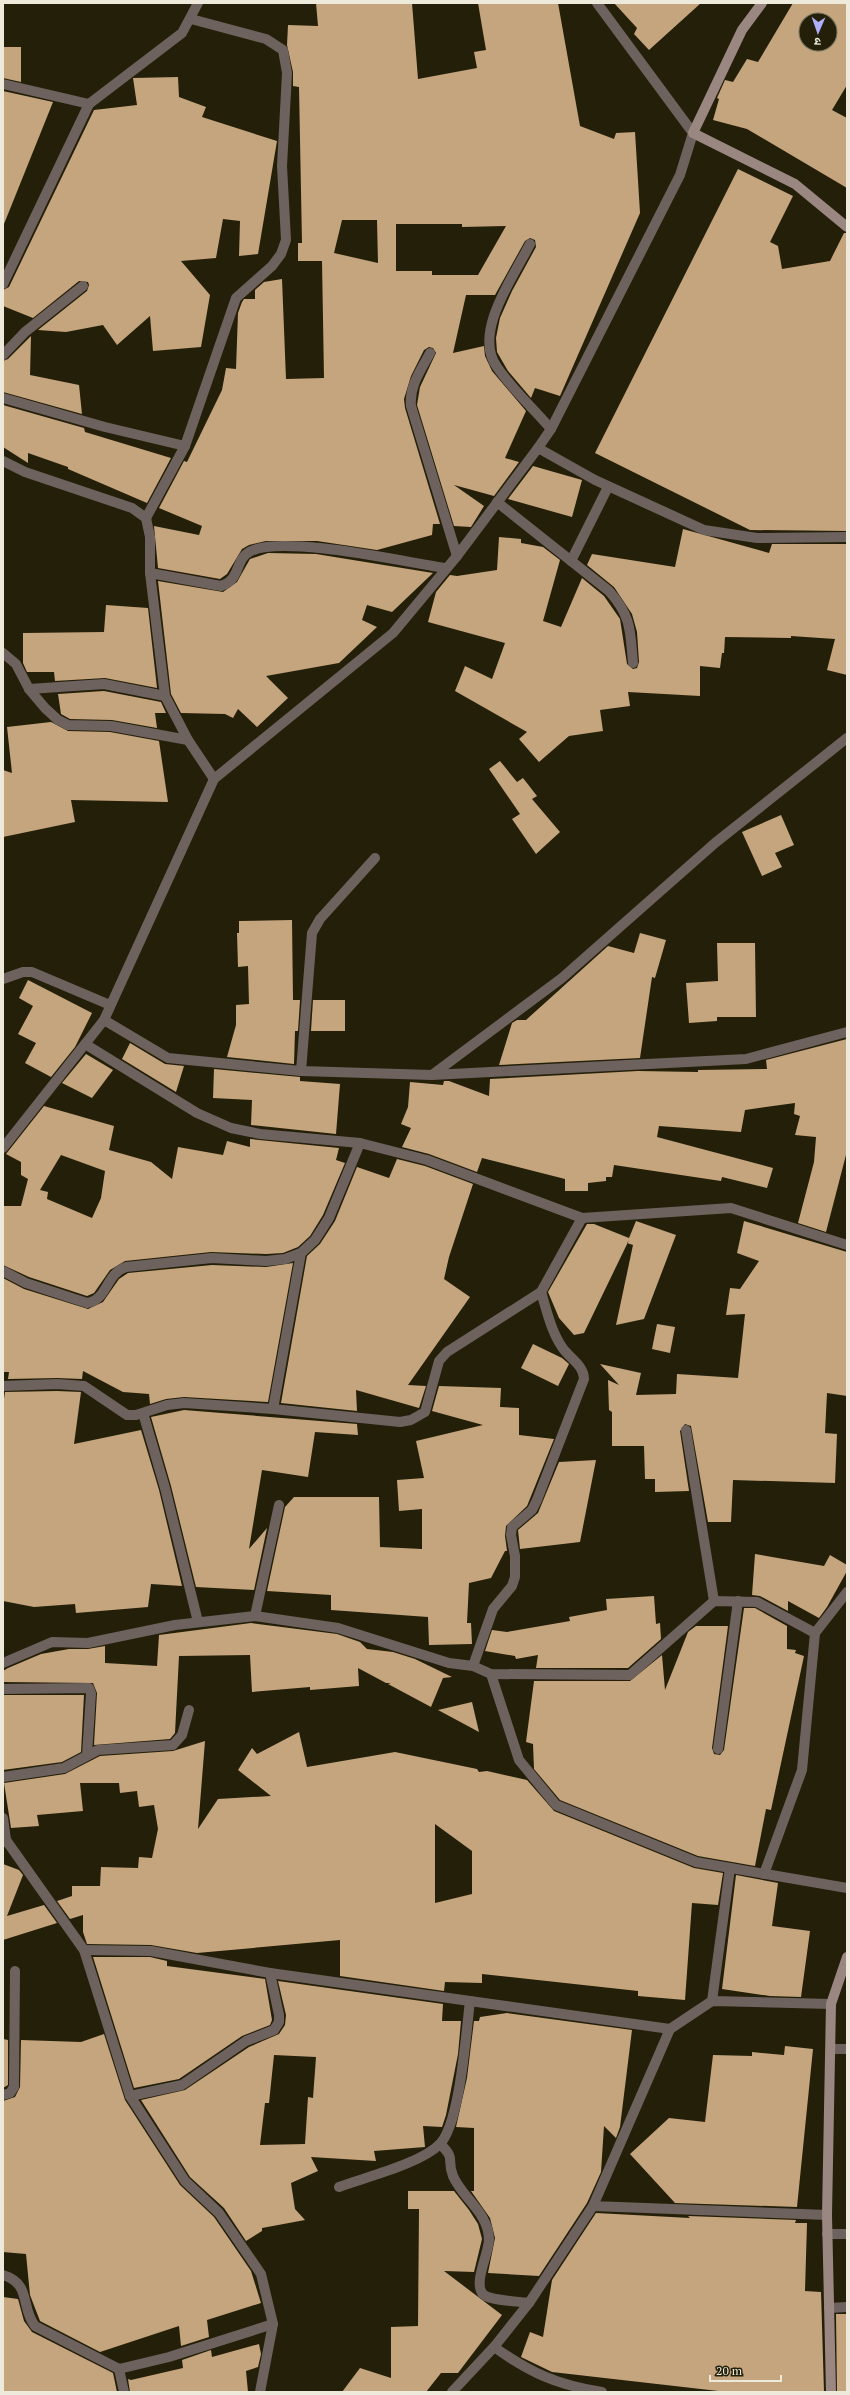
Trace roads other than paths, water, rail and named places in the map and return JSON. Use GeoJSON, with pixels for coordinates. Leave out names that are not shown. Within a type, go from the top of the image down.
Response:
{"type":"FeatureCollection","features":[{"type":"Feature","properties":{"kind":"main road"},"geometry":{"type":"LineString","coordinates":[[762,3],[742,30],[693,133],[794,184],[847,227]]}},
{"type":"Feature","properties":{"kind":"main road"},"geometry":{"type":"LineString","coordinates":[[830,2392],[827,2215],[832,2049],[831,2004],[847,1957]]}},
{"type":"Feature","properties":{"kind":"street"},"geometry":{"type":"LineString","coordinates":[[3,284],[89,104],[182,33],[198,3]]}},
{"type":"Feature","properties":{"kind":"street"},"geometry":{"type":"LineString","coordinates":[[3,1148],[104,1020],[214,779],[393,633],[445,568],[457,556],[552,429],[680,175],[693,133],[597,3]]}},
{"type":"Feature","properties":{"kind":"street"},"geometry":{"type":"LineString","coordinates":[[190,19],[266,39],[283,50],[287,73],[282,166],[286,240],[281,254],[272,266],[242,291],[230,310],[185,446],[146,518],[150,537],[150,573],[166,696],[188,740],[214,779]]}},
{"type":"Feature","properties":{"kind":"street"},"geometry":{"type":"LineString","coordinates":[[3,84],[89,104]]}},
{"type":"Feature","properties":{"kind":"street"},"geometry":{"type":"LineString","coordinates":[[530,244],[493,316],[488,342],[490,353],[496,366],[552,429]]}},
{"type":"Feature","properties":{"kind":"street"},"geometry":{"type":"LineString","coordinates":[[3,355],[29,328],[83,286]]}},
{"type":"Feature","properties":{"kind":"street"},"geometry":{"type":"LineString","coordinates":[[430,352],[414,381],[411,391],[411,406],[457,556]]}},
{"type":"Feature","properties":{"kind":"street"},"geometry":{"type":"LineString","coordinates":[[3,398],[105,427],[185,446]]}},
{"type":"Feature","properties":{"kind":"street"},"geometry":{"type":"LineString","coordinates":[[538,448],[608,487],[704,530],[757,538],[847,538]]}},
{"type":"Feature","properties":{"kind":"street"},"geometry":{"type":"LineString","coordinates":[[3,461],[25,472],[132,508],[146,518]]}},
{"type":"Feature","properties":{"kind":"street"},"geometry":{"type":"LineString","coordinates":[[571,561],[608,487]]}},
{"type":"Feature","properties":{"kind":"street"},"geometry":{"type":"LineString","coordinates":[[497,502],[610,591],[627,614],[633,663]]}},
{"type":"Feature","properties":{"kind":"street"},"geometry":{"type":"LineString","coordinates":[[150,573],[221,586],[230,583],[234,578],[242,558],[250,551],[263,547],[282,546],[334,550],[445,568]]}},
{"type":"Feature","properties":{"kind":"street"},"geometry":{"type":"LineString","coordinates":[[3,653],[16,664],[29,689],[58,720],[68,725],[111,726],[188,740]]}},
{"type":"Feature","properties":{"kind":"street"},"geometry":{"type":"LineString","coordinates":[[29,689],[104,684],[166,696]]}},
{"type":"Feature","properties":{"kind":"street"},"geometry":{"type":"LineString","coordinates":[[432,1075],[562,978],[715,843],[847,738]]}},
{"type":"Feature","properties":{"kind":"street"},"geometry":{"type":"LineString","coordinates":[[301,1071],[312,933],[320,919],[375,858]]}},
{"type":"Feature","properties":{"kind":"street"},"geometry":{"type":"LineString","coordinates":[[3,979],[23,972],[32,972],[110,1005]]}},
{"type":"Feature","properties":{"kind":"street"},"geometry":{"type":"LineString","coordinates":[[104,1020],[168,1058],[301,1071],[432,1075],[746,1059],[847,1032]]}},
{"type":"Feature","properties":{"kind":"street"},"geometry":{"type":"LineString","coordinates":[[85,1044],[197,1113],[231,1128],[260,1134],[360,1143],[427,1160],[582,1218],[731,1208],[847,1245]]}},
{"type":"Feature","properties":{"kind":"street"},"geometry":{"type":"LineString","coordinates":[[3,1271],[26,1283],[87,1303],[96,1301],[115,1272],[126,1268],[212,1258],[266,1261],[285,1259],[301,1253],[315,1240],[329,1218],[360,1143]]}},
{"type":"Feature","properties":{"kind":"street"},"geometry":{"type":"LineString","coordinates":[[3,1386],[57,1384],[84,1386],[127,1415],[143,1413],[166,1405],[184,1402],[400,1422],[412,1420],[425,1412],[439,1361],[447,1352],[541,1292],[549,1281],[582,1218]]}},
{"type":"Feature","properties":{"kind":"street"},"geometry":{"type":"LineString","coordinates":[[272,1409],[301,1253]]}},
{"type":"Feature","properties":{"kind":"street"},"geometry":{"type":"LineString","coordinates":[[473,1666],[493,1609],[512,1586],[515,1576],[515,1556],[511,1535],[512,1527],[532,1510],[584,1384],[584,1373],[582,1369],[562,1348],[553,1331],[541,1292]]}},
{"type":"Feature","properties":{"kind":"street"},"geometry":{"type":"LineString","coordinates":[[143,1413],[165,1488],[198,1622]]}},
{"type":"Feature","properties":{"kind":"street"},"geometry":{"type":"LineString","coordinates":[[686,1430],[714,1601]]}},
{"type":"Feature","properties":{"kind":"street"},"geometry":{"type":"LineString","coordinates":[[255,1616],[279,1505]]}},
{"type":"Feature","properties":{"kind":"street"},"geometry":{"type":"LineString","coordinates":[[764,1874],[802,1770],[815,1632],[847,1592]]}},
{"type":"Feature","properties":{"kind":"street"},"geometry":{"type":"LineString","coordinates":[[3,1663],[52,1642],[88,1643],[198,1622],[255,1616],[338,1628],[449,1663],[473,1666],[491,1674],[630,1675],[714,1601],[757,1602],[815,1632]]}},
{"type":"Feature","properties":{"kind":"street"},"geometry":{"type":"LineString","coordinates":[[718,1749],[738,1601]]}},
{"type":"Feature","properties":{"kind":"street"},"geometry":{"type":"LineString","coordinates":[[491,1674],[519,1760],[556,1805],[696,1862],[847,1888]]}},
{"type":"Feature","properties":{"kind":"street"},"geometry":{"type":"LineString","coordinates":[[3,1689],[89,1688],[91,1693],[87,1755]]}},
{"type":"Feature","properties":{"kind":"street"},"geometry":{"type":"LineString","coordinates":[[3,1777],[64,1768],[87,1755],[109,1748],[173,1746],[182,1735],[189,1710]]}},
{"type":"Feature","properties":{"kind":"street"},"geometry":{"type":"LineString","coordinates":[[3,1818],[5,1841],[84,1950],[130,2096],[185,2181],[219,2213],[261,2274],[273,2324],[260,2392]]}},
{"type":"Feature","properties":{"kind":"street"},"geometry":{"type":"LineString","coordinates":[[712,2000],[730,1868]]}},
{"type":"Feature","properties":{"kind":"street"},"geometry":{"type":"LineString","coordinates":[[84,1950],[151,1952],[270,1972],[470,2002],[670,2029]]}},
{"type":"Feature","properties":{"kind":"street"},"geometry":{"type":"LineString","coordinates":[[3,2094],[10,2093],[14,2087],[15,1971]]}},
{"type":"Feature","properties":{"kind":"street"},"geometry":{"type":"LineString","coordinates":[[130,2096],[182,2085],[246,2041],[274,2030],[279,2022],[279,2015],[270,1972]]}},
{"type":"Feature","properties":{"kind":"street"},"geometry":{"type":"LineString","coordinates":[[452,2392],[494,2347],[529,2302],[593,2206],[670,2029],[712,2000],[831,2004]]}},
{"type":"Feature","properties":{"kind":"street"},"geometry":{"type":"LineString","coordinates":[[339,2187],[422,2157],[440,2144],[450,2129],[456,2101],[470,2002]]}},
{"type":"Feature","properties":{"kind":"street"},"geometry":{"type":"LineString","coordinates":[[832,2049],[847,2049]]}},
{"type":"Feature","properties":{"kind":"street"},"geometry":{"type":"LineString","coordinates":[[440,2144],[452,2156],[455,2179],[486,2223],[489,2238],[487,2252],[479,2281],[481,2292],[486,2298],[529,2302]]}},
{"type":"Feature","properties":{"kind":"street"},"geometry":{"type":"LineString","coordinates":[[593,2206],[827,2215]]}},
{"type":"Feature","properties":{"kind":"street"},"geometry":{"type":"LineString","coordinates":[[827,2234],[847,2234]]}},
{"type":"Feature","properties":{"kind":"street"},"geometry":{"type":"LineString","coordinates":[[3,2275],[14,2279],[22,2290],[31,2320],[35,2326],[119,2369],[169,2357],[273,2324]]}},
{"type":"Feature","properties":{"kind":"street"},"geometry":{"type":"LineString","coordinates":[[829,2308],[847,2307]]}},
{"type":"Feature","properties":{"kind":"street"},"geometry":{"type":"LineString","coordinates":[[494,2347],[526,2370],[571,2387],[602,2392]]}},
{"type":"Feature","properties":{"kind":"street"},"geometry":{"type":"LineString","coordinates":[[119,2369],[124,2392]]}}]}
